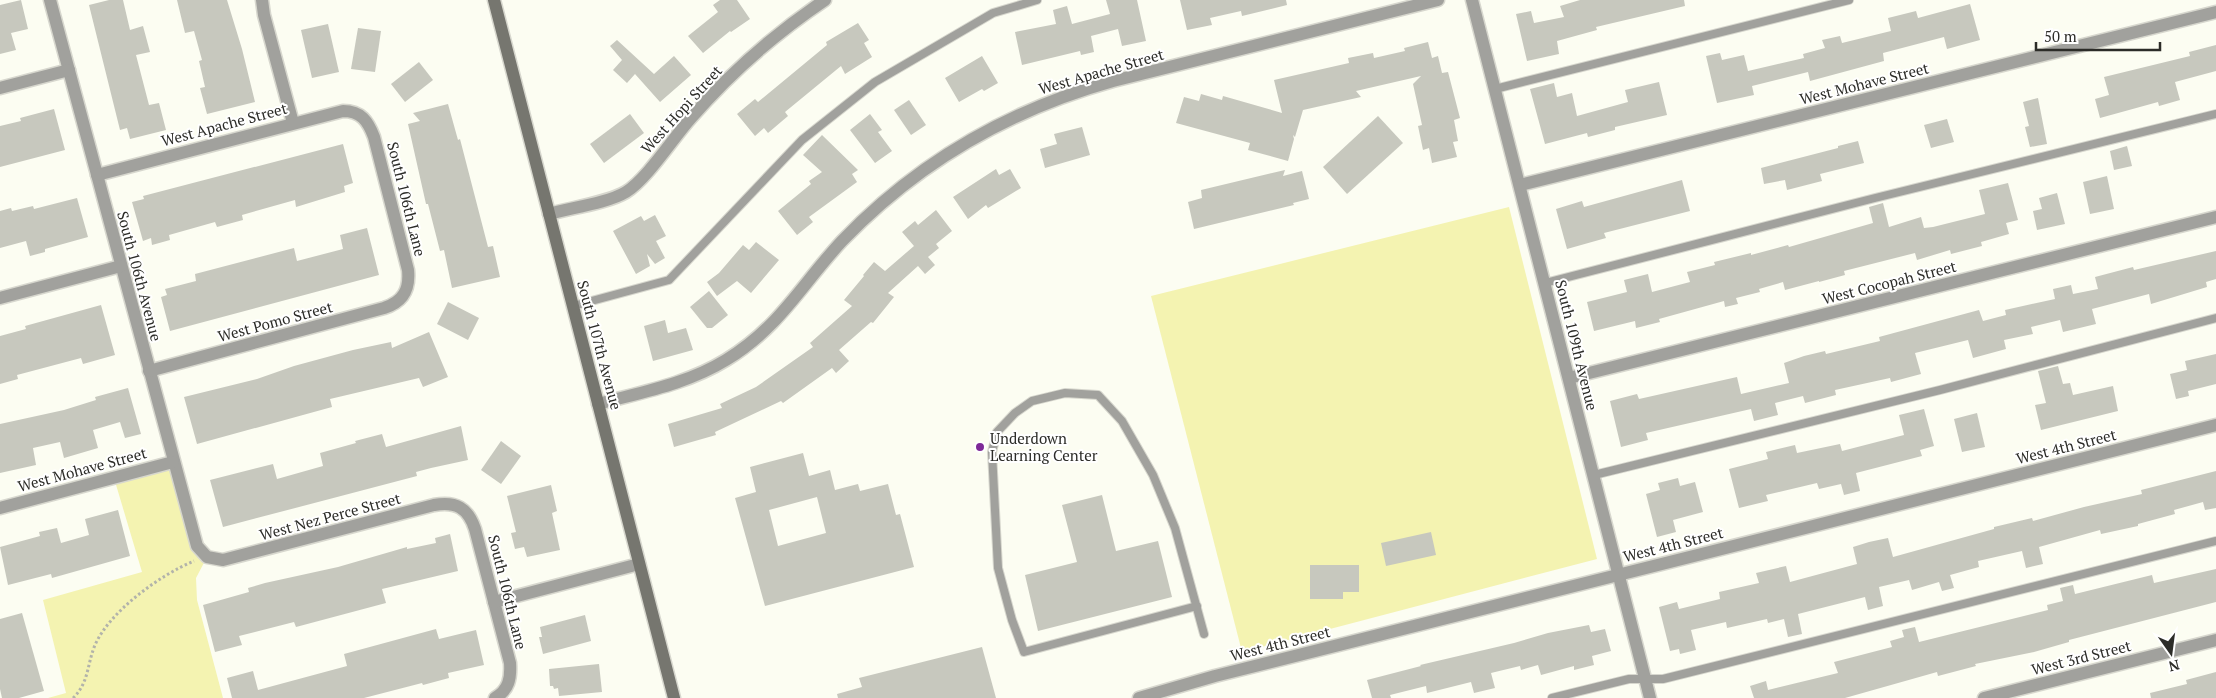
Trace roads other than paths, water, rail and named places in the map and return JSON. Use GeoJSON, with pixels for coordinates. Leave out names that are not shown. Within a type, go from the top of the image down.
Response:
{"type":"FeatureCollection","features":[{"type":"Feature","properties":{"kind":"main road","name":"South 107th Avenue"},"geometry":{"type":"LineString","coordinates":[[494,0],[674,698]]}},
{"type":"Feature","properties":{"kind":"street","name":"South 106th Avenue"},"geometry":{"type":"LineString","coordinates":[[50,0],[194,538],[207,557]]}},
{"type":"Feature","properties":{"kind":"street"},"geometry":{"type":"LineString","coordinates":[[262,0],[264,15],[292,123]]}},
{"type":"Feature","properties":{"kind":"street","name":"West Hopi Street"},"geometry":{"type":"LineString","coordinates":[[549,214],[614,197],[633,186],[724,82],[760,49],[825,0]]}},
{"type":"Feature","properties":{"kind":"street","name":"West Apache Street"},"geometry":{"type":"LineString","coordinates":[[598,404],[684,380],[709,370],[742,349],[783,314],[842,241],[896,191],[953,150],[1012,118],[1053,100],[1103,84],[1438,0]]}},
{"type":"Feature","properties":{"kind":"street","name":"South 109th Avenue"},"geometry":{"type":"LineString","coordinates":[[1472,0],[1650,698]]}},
{"type":"Feature","properties":{"kind":"street","name":"West Mohave Street"},"geometry":{"type":"LineString","coordinates":[[1520,185],[2216,12]]}},
{"type":"Feature","properties":{"kind":"street"},"geometry":{"type":"LineString","coordinates":[[0,88],[69,70]]}},
{"type":"Feature","properties":{"kind":"street","name":"West Apache Street"},"geometry":{"type":"LineString","coordinates":[[97,175],[343,110],[360,114]]}},
{"type":"Feature","properties":{"kind":"street","name":"South 106th Lane"},"geometry":{"type":"LineString","coordinates":[[360,114],[367,120],[374,137],[408,270],[408,288],[405,295]]}},
{"type":"Feature","properties":{"kind":"street","name":"West Cocopah Street"},"geometry":{"type":"LineString","coordinates":[[1569,378],[2216,217]]}},
{"type":"Feature","properties":{"kind":"street"},"geometry":{"type":"LineString","coordinates":[[0,298],[121,266]]}},
{"type":"Feature","properties":{"kind":"street","name":"West Pomo Street"},"geometry":{"type":"LineString","coordinates":[[149,371],[384,308],[400,301],[405,295]]}},
{"type":"Feature","properties":{"kind":"street","name":"West 4th Street"},"geometry":{"type":"LineString","coordinates":[[1139,698],[1191,682],[2216,425]]}},
{"type":"Feature","properties":{"kind":"street","name":"West Mohave Street"},"geometry":{"type":"LineString","coordinates":[[0,508],[173,462]]}},
{"type":"Feature","properties":{"kind":"street","name":"West Nez Perce Street"},"geometry":{"type":"LineString","coordinates":[[207,557],[214,560],[231,559],[434,505],[452,503],[461,506]]}},
{"type":"Feature","properties":{"kind":"street","name":"South 106th Lane"},"geometry":{"type":"LineString","coordinates":[[461,506],[467,512],[475,529],[510,663],[510,682],[506,690],[495,698]]}},
{"type":"Feature","properties":{"kind":"street"},"geometry":{"type":"LineString","coordinates":[[494,602],[639,564]]}},
{"type":"Feature","properties":{"kind":"street","name":"West 3rd Street"},"geometry":{"type":"LineString","coordinates":[[1984,698],[2216,640]]}},
{"type":"Feature","properties":{"kind":"lane"},"geometry":{"type":"LineString","coordinates":[[572,306],[669,280],[802,140],[875,82],[993,13],[1037,0]]}},
{"type":"Feature","properties":{"kind":"lane"},"geometry":{"type":"LineString","coordinates":[[1495,89],[1849,0]]}},
{"type":"Feature","properties":{"kind":"lane"},"geometry":{"type":"LineString","coordinates":[[1545,283],[1875,198],[2216,114]]}},
{"type":"Feature","properties":{"kind":"lane"},"geometry":{"type":"LineString","coordinates":[[1594,475],[1940,390],[2216,318]]}},
{"type":"Feature","properties":{"kind":"lane"},"geometry":{"type":"LineString","coordinates":[[1197,606],[1024,652],[1012,620],[998,568],[992,452],[997,432],[1015,413],[1032,401],[1065,393],[1098,395],[1122,420],[1152,475],[1175,528],[1197,606],[1204,634]]}},
{"type":"Feature","properties":{"kind":"lane"},"geometry":{"type":"LineString","coordinates":[[1552,698],[1629,678],[1663,679],[2216,541]]}},
{"type":"Feature","properties":{"kind":"place","name":"Underdown Learning Center"},"geometry":{"type":"Point","coordinates":[980,447]}}]}
